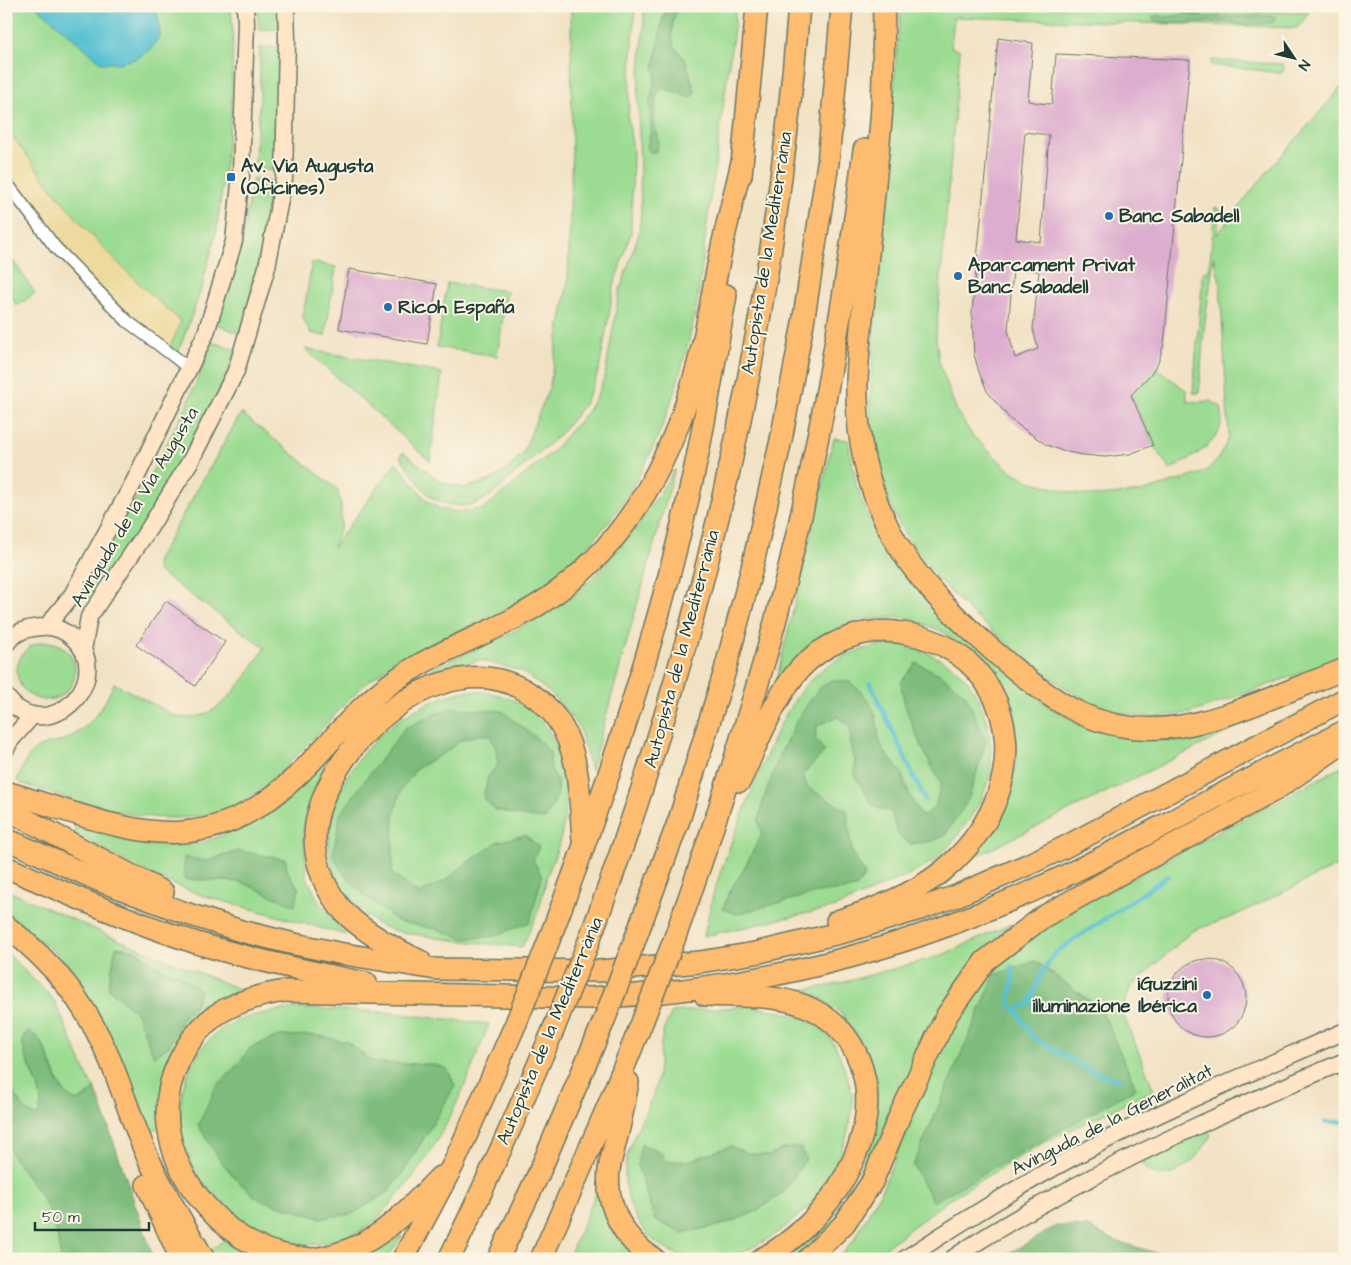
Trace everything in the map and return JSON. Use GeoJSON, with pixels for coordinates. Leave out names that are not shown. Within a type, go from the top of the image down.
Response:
{"type":"FeatureCollection","features":[{"type":"Feature","properties":{"kind":"highway"},"geometry":{"type":"LineString","coordinates":[[403,1259],[454,1163],[516,1023],[546,948],[583,850],[628,714],[669,577],[692,481],[728,285],[757,6]]}},
{"type":"Feature","properties":{"kind":"highway","name":"Autopista de la Mediterrània"},"geometry":{"type":"LineString","coordinates":[[449,1259],[497,1158],[554,1028],[587,946],[620,859],[667,712],[703,583],[730,471],[766,280],[789,105],[799,6]]}},
{"type":"Feature","properties":{"kind":"highway"},"geometry":{"type":"LineString","coordinates":[[498,1259],[551,1147],[603,1023],[680,817],[724,674],[752,568],[781,440],[803,322],[828,163],[842,6]]}},
{"type":"Feature","properties":{"kind":"highway"},"geometry":{"type":"LineString","coordinates":[[882,6],[881,117],[857,396],[859,425],[873,492],[889,529],[904,554],[936,595],[988,646],[1047,694],[1081,713],[1112,724],[1143,729],[1185,726],[1227,715],[1345,669]]}},
{"type":"Feature","properties":{"kind":"highway"},"geometry":{"type":"LineString","coordinates":[[541,1259],[608,1106],[674,940],[712,835],[768,646],[797,530],[825,399],[853,235],[882,6]]}},
{"type":"Feature","properties":{"kind":"highway"},"geometry":{"type":"LineString","coordinates":[[8,798],[114,826],[166,834],[192,832],[217,826],[240,817],[285,788],[369,701],[395,681],[423,663],[519,616],[547,600],[592,563],[634,513],[653,484],[685,407],[699,362],[716,272],[742,162]]}},
{"type":"Feature","properties":{"kind":"highway"},"geometry":{"type":"LineString","coordinates":[[700,962],[846,919],[910,893],[937,876],[973,840],[991,811],[997,796],[1004,769],[1006,744],[1003,720],[996,698],[968,660],[921,635],[895,631],[873,632],[851,636],[830,646],[808,661],[789,683],[771,712],[736,790],[712,835]]}},
{"type":"Feature","properties":{"kind":"highway"},"geometry":{"type":"LineString","coordinates":[[436,969],[406,955],[349,916],[340,907],[319,870],[315,841],[316,824],[326,793],[335,774],[347,757],[376,724],[407,699],[425,689],[444,682],[477,677],[508,683],[536,697],[558,719],[567,736],[573,754],[581,810],[583,850]]}},
{"type":"Feature","properties":{"kind":"highway"},"geometry":{"type":"LineString","coordinates":[[6,839],[138,896],[185,913],[241,931],[338,953],[436,969],[600,972],[700,962],[755,953],[848,932],[956,896],[1063,848],[1345,699]]}},
{"type":"Feature","properties":{"kind":"highway"},"geometry":{"type":"LineString","coordinates":[[661,994],[786,973],[826,964],[902,942],[953,924],[1012,900],[1086,865],[1345,731]]}},
{"type":"Feature","properties":{"kind":"highway"},"geometry":{"type":"LineString","coordinates":[[822,1259],[854,1218],[947,1016],[985,961],[1024,930],[1075,898],[1275,790],[1345,741]]}},
{"type":"Feature","properties":{"kind":"highway"},"geometry":{"type":"LineString","coordinates":[[8,798],[64,840],[134,878],[241,931]]}},
{"type":"Feature","properties":{"kind":"highway"},"geometry":{"type":"LineString","coordinates":[[6,867],[124,917],[198,943],[280,966],[425,994]]}},
{"type":"Feature","properties":{"kind":"highway"},"geometry":{"type":"LineString","coordinates":[[6,926],[23,939],[59,973],[85,1010],[110,1061],[150,1162],[204,1259]]}},
{"type":"Feature","properties":{"kind":"highway"},"geometry":{"type":"LineString","coordinates":[[23,939],[56,978],[80,1019],[98,1060],[131,1150],[180,1259]]}},
{"type":"Feature","properties":{"kind":"highway"},"geometry":{"type":"LineString","coordinates":[[454,1163],[397,1219],[372,1239],[334,1256],[313,1259],[280,1255],[265,1250],[236,1235],[212,1213],[184,1175],[176,1160],[167,1129],[166,1114],[171,1082],[184,1051],[204,1026],[216,1015],[249,999],[284,991],[590,998],[661,994],[787,1000],[814,1010],[835,1025],[852,1045],[865,1081],[865,1120],[857,1151],[842,1182],[821,1212],[782,1247],[761,1259]]}},
{"type":"Feature","properties":{"kind":"highway"},"geometry":{"type":"LineString","coordinates":[[641,1025],[612,1154],[608,1182],[613,1208],[621,1226],[634,1243],[654,1259]]}},
{"type":"Feature","properties":{"kind":"highway"},"geometry":{"type":"LineString","coordinates":[[808,1259],[844,1224],[872,1182]]}},
{"type":"Feature","properties":{"kind":"street","name":"Avinguda de la Via Augusta"},"geometry":{"type":"LineString","coordinates":[[47,626],[72,595],[134,482],[206,333],[234,240],[241,174],[245,6]]}},
{"type":"Feature","properties":{"kind":"street","name":"Avinguda de la Via Augusta"},"geometry":{"type":"LineString","coordinates":[[83,650],[89,617],[150,527],[191,460],[236,372],[267,267],[284,179],[286,6]]}},
{"type":"Feature","properties":{"kind":"street"},"geometry":{"type":"LineString","coordinates":[[6,182],[55,247],[127,321],[189,369]]}},
{"type":"Feature","properties":{"kind":"street"},"geometry":{"type":"LineString","coordinates":[[6,697],[18,709],[33,714],[46,716],[63,711],[77,700],[86,683],[88,665],[78,642],[66,631],[47,626],[26,628],[8,640]]}},
{"type":"Feature","properties":{"kind":"street"},"geometry":{"type":"LineString","coordinates":[[6,749],[10,741],[33,714]]}},
{"type":"Feature","properties":{"kind":"street","name":"Avinguda de la Generalitat"},"geometry":{"type":"LineString","coordinates":[[905,1259],[968,1218],[1076,1156],[1154,1116],[1345,1031]]}},
{"type":"Feature","properties":{"kind":"street"},"geometry":{"type":"LineString","coordinates":[[952,1259],[986,1236],[1127,1158],[1238,1106],[1345,1060]]}},
{"type":"Feature","properties":{"kind":"green space"},"geometry":{"type":"Polygon","coordinates":[[[6,6],[231,6],[233,33],[231,115],[217,229],[200,293],[176,358],[6,182],[6,6]]]}},
{"type":"Feature","properties":{"kind":"green space"},"geometry":{"type":"Polygon","coordinates":[[[257,6],[279,6],[280,29],[259,30],[257,6]]]}},
{"type":"Feature","properties":{"kind":"green space"},"geometry":{"type":"Polygon","coordinates":[[[571,6],[635,6],[628,119],[633,150],[631,233],[615,281],[600,365],[595,381],[583,406],[559,435],[491,495],[475,504],[462,506],[447,504],[432,498],[423,489],[400,456],[403,452],[441,482],[465,488],[489,481],[508,469],[523,453],[549,388],[568,281],[572,149],[571,6]]]}},
{"type":"Feature","properties":{"kind":"green space"},"geometry":{"type":"Polygon","coordinates":[[[644,6],[735,6],[735,22],[695,313],[665,420],[634,485],[614,515],[590,543],[563,569],[532,593],[498,613],[410,654],[373,678],[350,698],[274,778],[246,800],[215,812],[184,818],[151,817],[118,812],[20,783],[17,780],[25,762],[32,753],[40,747],[60,742],[81,730],[95,717],[114,683],[175,716],[190,718],[204,715],[217,707],[239,685],[265,648],[158,571],[156,562],[241,413],[337,489],[341,504],[341,525],[333,548],[396,462],[426,500],[440,509],[459,512],[483,509],[552,452],[587,412],[597,396],[605,376],[619,293],[639,233],[641,212],[638,94],[644,6]]]}},
{"type":"Feature","properties":{"kind":"green space"},"geometry":{"type":"Polygon","coordinates":[[[668,6],[679,6],[673,20],[672,37],[674,46],[686,61],[695,92],[691,98],[664,88],[657,92],[654,116],[659,143],[656,151],[651,153],[647,147],[651,131],[650,101],[656,75],[654,67],[663,17],[668,6]]]}},
{"type":"Feature","properties":{"kind":"green space"},"geometry":{"type":"Polygon","coordinates":[[[901,6],[1002,6],[1309,13],[1297,28],[954,17],[951,47],[960,50],[936,336],[939,362],[957,412],[973,436],[1007,468],[1029,481],[1076,494],[1096,496],[1141,492],[1203,473],[1216,462],[1229,438],[1220,282],[1214,257],[1204,329],[1199,393],[1193,393],[1203,272],[1209,271],[1215,207],[1220,209],[1217,235],[1257,184],[1345,83],[1345,657],[1191,713],[1151,717],[1106,711],[1061,685],[968,610],[936,577],[902,530],[890,504],[876,453],[870,400],[880,240],[901,6]]]}},
{"type":"Feature","properties":{"kind":"green space"},"geometry":{"type":"Polygon","coordinates":[[[1189,14],[1203,17],[1276,17],[1272,23],[1247,25],[1224,22],[1173,23],[1154,21],[1152,17],[1158,15],[1164,17],[1189,14]]]}},
{"type":"Feature","properties":{"kind":"green space"},"geometry":{"type":"Polygon","coordinates":[[[283,46],[280,172],[254,168],[260,96],[260,48],[283,46]]]}},
{"type":"Feature","properties":{"kind":"green space"},"geometry":{"type":"Polygon","coordinates":[[[1211,60],[1283,64],[1284,68],[1282,73],[1211,65],[1211,60]]]}},
{"type":"Feature","properties":{"kind":"green space"},"geometry":{"type":"Polygon","coordinates":[[[253,179],[278,183],[269,228],[240,334],[217,324],[243,234],[253,179]]]}},
{"type":"Feature","properties":{"kind":"green space"},"geometry":{"type":"Polygon","coordinates":[[[10,256],[35,293],[17,306],[6,290],[6,258],[10,256]]]}},
{"type":"Feature","properties":{"kind":"green space"},"geometry":{"type":"Polygon","coordinates":[[[312,262],[336,267],[325,336],[311,333],[303,316],[312,262]]]}},
{"type":"Feature","properties":{"kind":"green space"},"geometry":{"type":"Polygon","coordinates":[[[447,283],[507,291],[497,356],[437,347],[447,283]]]}},
{"type":"Feature","properties":{"kind":"green space"},"geometry":{"type":"Polygon","coordinates":[[[212,342],[236,350],[221,388],[157,505],[91,600],[81,593],[160,458],[188,403],[212,342]]]}},
{"type":"Feature","properties":{"kind":"green space"},"geometry":{"type":"Polygon","coordinates":[[[305,349],[442,373],[430,461],[305,349]]]}},
{"type":"Feature","properties":{"kind":"green space"},"geometry":{"type":"Polygon","coordinates":[[[1155,367],[1187,391],[1187,402],[1211,401],[1221,407],[1222,419],[1220,429],[1215,438],[1199,453],[1170,470],[1153,445],[1130,392],[1137,388],[1155,367]]]}},
{"type":"Feature","properties":{"kind":"green space"},"geometry":{"type":"Polygon","coordinates":[[[834,438],[848,440],[856,485],[867,513],[888,552],[953,623],[1043,702],[1082,727],[1180,741],[1262,715],[971,859],[1006,810],[1017,760],[1013,713],[1004,686],[973,655],[942,631],[905,617],[856,620],[816,641],[791,664],[775,686],[834,438]]]}},
{"type":"Feature","properties":{"kind":"green space"},"geometry":{"type":"Polygon","coordinates":[[[675,469],[591,770],[579,727],[552,694],[521,671],[479,660],[433,678],[430,669],[502,638],[571,598],[598,573],[641,522],[675,469]]]}},
{"type":"Feature","properties":{"kind":"green space"},"geometry":{"type":"Polygon","coordinates":[[[46,642],[62,647],[70,655],[75,671],[70,687],[62,695],[46,700],[30,695],[22,687],[17,671],[22,655],[30,647],[46,642]]]}},
{"type":"Feature","properties":{"kind":"green space"},"geometry":{"type":"Polygon","coordinates":[[[882,645],[903,646],[928,653],[951,665],[967,680],[979,699],[987,723],[991,747],[991,772],[982,798],[970,818],[953,842],[936,859],[919,870],[836,907],[704,936],[714,892],[729,849],[768,751],[789,709],[806,684],[824,668],[847,655],[882,645]]]}},
{"type":"Feature","properties":{"kind":"green space"},"geometry":{"type":"Polygon","coordinates":[[[916,663],[940,674],[966,695],[986,741],[970,795],[944,836],[933,841],[910,844],[898,835],[891,812],[873,805],[855,776],[855,760],[851,747],[850,726],[837,717],[817,726],[815,739],[825,751],[803,774],[807,787],[847,811],[852,852],[865,875],[856,888],[817,893],[736,914],[723,909],[728,894],[744,869],[762,833],[758,821],[779,757],[798,718],[818,689],[832,680],[850,682],[870,704],[876,717],[879,739],[883,750],[901,772],[909,794],[922,817],[935,807],[941,784],[922,748],[911,721],[906,708],[901,682],[916,663]]]}},
{"type":"Feature","properties":{"kind":"green space"},"geometry":{"type":"Polygon","coordinates":[[[466,691],[495,694],[518,703],[537,716],[551,734],[560,755],[565,779],[562,832],[547,876],[538,911],[522,947],[400,932],[376,923],[352,900],[338,879],[330,856],[329,833],[334,809],[343,786],[355,764],[388,728],[406,715],[445,697],[466,691]]]}},
{"type":"Feature","properties":{"kind":"green space"},"geometry":{"type":"Polygon","coordinates":[[[448,708],[502,711],[539,740],[550,752],[551,770],[557,779],[558,794],[545,819],[496,810],[483,798],[488,777],[498,764],[496,749],[490,735],[478,735],[461,740],[444,753],[416,769],[401,790],[394,815],[392,873],[419,894],[448,879],[466,863],[497,842],[525,835],[539,847],[533,860],[542,876],[530,922],[494,936],[466,939],[436,929],[399,922],[365,896],[344,874],[333,856],[340,815],[405,728],[448,708]]]}},
{"type":"Feature","properties":{"kind":"green space"},"geometry":{"type":"Polygon","coordinates":[[[322,761],[326,764],[310,802],[303,831],[307,878],[319,902],[346,935],[204,896],[155,877],[76,834],[74,824],[136,840],[165,844],[202,843],[254,822],[278,808],[322,761]]]}},
{"type":"Feature","properties":{"kind":"green space"},"geometry":{"type":"Polygon","coordinates":[[[1345,765],[1345,862],[1232,917],[1192,931],[1130,988],[1122,1012],[1154,1090],[1047,1141],[952,1197],[870,1259],[838,1259],[854,1240],[882,1189],[950,1024],[981,983],[1021,945],[1070,911],[1345,765]]]}},
{"type":"Feature","properties":{"kind":"green space"},"geometry":{"type":"Polygon","coordinates":[[[239,851],[285,859],[288,872],[299,889],[295,906],[241,882],[184,879],[184,857],[206,861],[239,851]]]}},
{"type":"Feature","properties":{"kind":"green space"},"geometry":{"type":"Polygon","coordinates":[[[6,890],[117,939],[246,992],[228,996],[210,1006],[192,1022],[160,1127],[150,1133],[128,1074],[89,1000],[60,956],[6,914],[6,890]]]}},
{"type":"Feature","properties":{"kind":"green space"},"geometry":{"type":"Polygon","coordinates":[[[1011,924],[966,969],[928,1035],[867,1174],[847,1209],[817,1243],[794,1259],[783,1259],[824,1225],[848,1194],[867,1153],[876,1109],[876,1087],[872,1066],[864,1046],[838,1011],[804,990],[834,985],[940,956],[1011,924]]]}},
{"type":"Feature","properties":{"kind":"green space"},"geometry":{"type":"Polygon","coordinates":[[[116,947],[133,949],[162,969],[178,974],[200,990],[194,1008],[183,1017],[169,1046],[154,1057],[137,1013],[108,988],[116,947]]]}},
{"type":"Feature","properties":{"kind":"green space"},"geometry":{"type":"Polygon","coordinates":[[[6,952],[54,1000],[91,1084],[95,1088],[85,1097],[74,1101],[60,1085],[45,1048],[24,1034],[23,1045],[25,1055],[41,1096],[41,1107],[37,1117],[22,1106],[6,1080],[6,952]]]}},
{"type":"Feature","properties":{"kind":"green space"},"geometry":{"type":"Polygon","coordinates":[[[1035,961],[1101,1009],[1136,1088],[933,1202],[913,1166],[995,975],[1035,961]]]}},
{"type":"Feature","properties":{"kind":"green space"},"geometry":{"type":"Polygon","coordinates":[[[748,1006],[796,1016],[814,1024],[827,1034],[841,1060],[852,1094],[851,1119],[848,1132],[838,1159],[826,1183],[811,1203],[791,1223],[766,1240],[728,1257],[706,1260],[685,1257],[656,1242],[643,1229],[628,1199],[625,1182],[626,1162],[632,1140],[655,1089],[662,1036],[672,1012],[748,1006]]]}},
{"type":"Feature","properties":{"kind":"green space"},"geometry":{"type":"Polygon","coordinates":[[[297,1008],[383,1012],[489,1024],[452,1113],[429,1154],[400,1193],[380,1216],[365,1228],[344,1238],[310,1244],[286,1243],[268,1237],[248,1226],[215,1196],[206,1186],[191,1162],[181,1128],[180,1110],[182,1092],[187,1075],[205,1044],[218,1032],[226,1026],[245,1018],[297,1008]]]}},
{"type":"Feature","properties":{"kind":"green space"},"geometry":{"type":"Polygon","coordinates":[[[28,1031],[41,1042],[61,1087],[67,1096],[75,1100],[84,1098],[95,1088],[154,1259],[61,1259],[56,1230],[49,1213],[41,1196],[12,1155],[6,1136],[6,1080],[19,1102],[27,1111],[37,1117],[41,1106],[40,1094],[23,1048],[23,1038],[28,1031]]]}},
{"type":"Feature","properties":{"kind":"green space"},"geometry":{"type":"Polygon","coordinates":[[[315,1035],[347,1042],[375,1063],[430,1064],[447,1068],[455,1086],[405,1170],[388,1192],[352,1214],[320,1218],[258,1199],[222,1163],[198,1125],[216,1087],[240,1062],[250,1048],[278,1036],[315,1035]]]}},
{"type":"Feature","properties":{"kind":"green space"},"geometry":{"type":"Polygon","coordinates":[[[1204,1130],[1209,1131],[1211,1135],[1200,1153],[1176,1172],[1161,1175],[1154,1174],[1142,1164],[1147,1156],[1204,1130]]]}},
{"type":"Feature","properties":{"kind":"green space"},"geometry":{"type":"Polygon","coordinates":[[[6,1140],[22,1170],[41,1194],[56,1230],[61,1259],[6,1259],[6,1140]]]}},
{"type":"Feature","properties":{"kind":"green space"},"geometry":{"type":"Polygon","coordinates":[[[641,1144],[661,1152],[664,1161],[688,1161],[731,1146],[746,1153],[769,1156],[782,1149],[800,1147],[806,1159],[784,1192],[753,1213],[722,1225],[682,1233],[655,1220],[637,1165],[641,1144]]]}},
{"type":"Feature","properties":{"kind":"green space"},"geometry":{"type":"Polygon","coordinates":[[[597,1190],[612,1227],[638,1259],[568,1259],[597,1190]]]}},
{"type":"Feature","properties":{"kind":"green space"},"geometry":{"type":"Polygon","coordinates":[[[1056,1226],[1088,1227],[1116,1241],[1177,1259],[997,1259],[1056,1226]]]}},
{"type":"Feature","properties":{"kind":"green space"},"geometry":{"type":"Polygon","coordinates":[[[402,1235],[387,1259],[359,1259],[402,1235]]]}},
{"type":"Feature","properties":{"kind":"green space"},"geometry":{"type":"Polygon","coordinates":[[[224,1240],[254,1259],[218,1259],[212,1249],[224,1240]]]}},
{"type":"Feature","properties":{"kind":"sand"},"geometry":{"type":"Polygon","coordinates":[[[6,127],[45,180],[87,230],[132,277],[181,321],[168,352],[55,247],[6,182],[6,127]]]}},
{"type":"Feature","properties":{"kind":"water"},"geometry":{"type":"Polygon","coordinates":[[[36,6],[154,6],[158,17],[160,36],[151,48],[138,58],[119,63],[102,63],[36,6]]]}},
{"type":"Feature","properties":{"kind":"building","name":"Banc Sabadell"},"geometry":{"type":"Polygon","coordinates":[[[998,38],[1033,43],[1028,101],[1039,103],[1052,104],[1056,54],[1190,60],[1164,344],[1158,363],[1150,375],[1131,395],[1153,445],[1130,454],[1105,457],[1062,451],[1045,444],[1010,419],[987,391],[979,372],[974,354],[972,313],[998,38]],[[1025,132],[1016,239],[1041,242],[1049,135],[1025,132]],[[1013,269],[1008,330],[1015,358],[1038,349],[1033,329],[1039,271],[1013,269]]]}},
{"type":"Feature","properties":{"kind":"building","name":"Ricoh España"},"geometry":{"type":"Polygon","coordinates":[[[349,269],[437,284],[427,344],[339,329],[349,269]]]}},
{"type":"Feature","properties":{"kind":"building"},"geometry":{"type":"Polygon","coordinates":[[[166,601],[225,642],[195,686],[136,645],[166,601]]]}},
{"type":"Feature","properties":{"kind":"building","name":"iGuzzini illuminazione Ibérica"},"geometry":{"type":"Polygon","coordinates":[[[1207,959],[1222,962],[1239,976],[1243,983],[1246,998],[1243,1013],[1229,1030],[1222,1034],[1207,1037],[1192,1034],[1175,1020],[1171,1013],[1168,998],[1171,983],[1185,966],[1192,962],[1207,959]]]}},
{"type":"Feature","properties":{"kind":"waterway"},"geometry":{"type":"LineString","coordinates":[[870,683],[925,800]]}},
{"type":"Feature","properties":{"kind":"waterway"},"geometry":{"type":"LineString","coordinates":[[1016,1010],[1030,1003],[1041,974],[1056,952],[1168,876]]}},
{"type":"Feature","properties":{"kind":"waterway"},"geometry":{"type":"LineString","coordinates":[[1012,966],[1013,980],[1009,1004],[1016,1010],[1032,1036],[1087,1069],[1119,1080]]}},
{"type":"Feature","properties":{"kind":"waterway"},"geometry":{"type":"LineString","coordinates":[[1325,1122],[1345,1122]]}},
{"type":"Feature","properties":{"kind":"place","name":"Av. Via Augusta (Oficines)"},"geometry":{"type":"Point","coordinates":[231,177]}},
{"type":"Feature","properties":{"kind":"place","name":"Banc Sabadell"},"geometry":{"type":"Point","coordinates":[1109,216]}},
{"type":"Feature","properties":{"kind":"place","name":"Aparcament Privat Banc Sabadell"},"geometry":{"type":"Point","coordinates":[958,276]}},
{"type":"Feature","properties":{"kind":"place","name":"Ricoh España"},"geometry":{"type":"Point","coordinates":[388,307]}},
{"type":"Feature","properties":{"kind":"place","name":"iGuzzini illuminazione Ibérica"},"geometry":{"type":"Point","coordinates":[1207,995]}}]}
